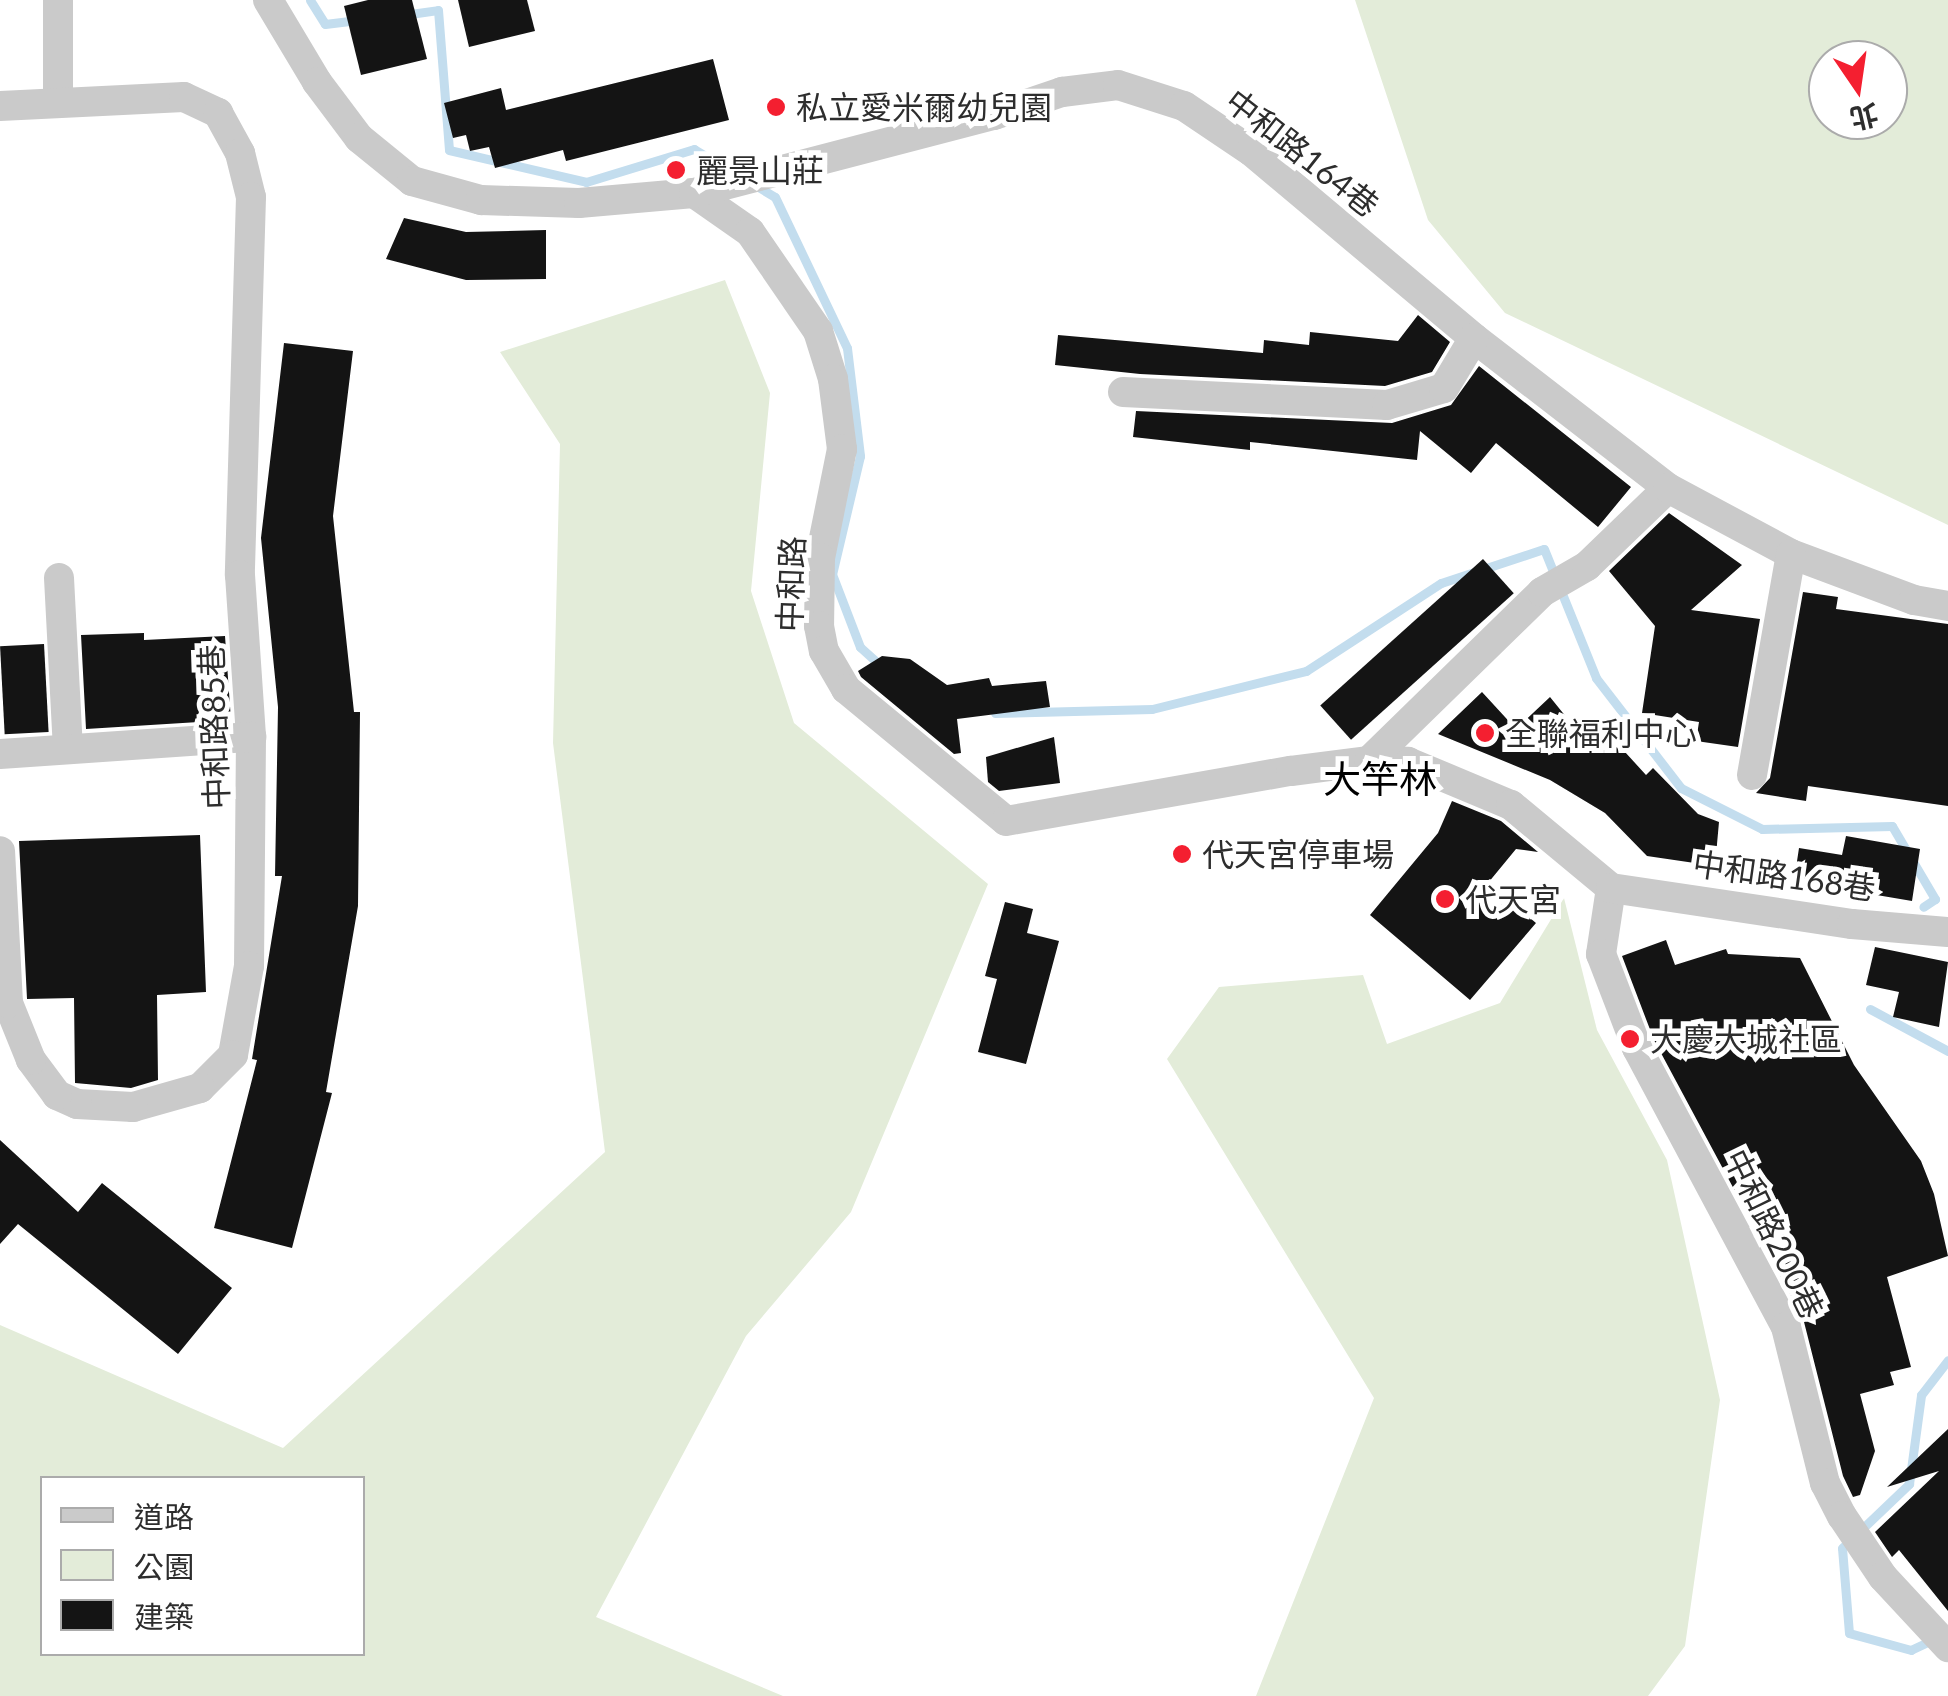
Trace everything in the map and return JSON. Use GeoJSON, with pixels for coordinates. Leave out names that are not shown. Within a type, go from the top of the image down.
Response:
{"type":"FeatureCollection","features":[{"type":"Feature","properties":{"kind":"street"},"geometry":{"type":"LineString","coordinates":[[58,0],[58,103]]}},
{"type":"Feature","properties":{"kind":"street"},"geometry":{"type":"LineString","coordinates":[[268,0],[318,82],[359,138],[412,182],[481,200],[580,204],[708,189]]}},
{"type":"Feature","properties":{"kind":"street","name":"中和路164巷"},"geometry":{"type":"LineString","coordinates":[[708,189],[994,115],[1062,92],[1118,84],[1184,106],[1251,151],[1474,338],[1668,488],[1791,554],[1914,600],[1948,606]]}},
{"type":"Feature","properties":{"kind":"street","name":"中和路85巷"},"geometry":{"type":"LineString","coordinates":[[0,106],[184,97],[218,113],[240,153],[250,197],[240,575],[251,738],[250,932],[239,1034],[233,1055],[200,1088],[133,1107],[76,1104],[57,1095],[31,1060],[8,1003],[0,851]]}},
{"type":"Feature","properties":{"kind":"street","name":"中和路"},"geometry":{"type":"LineString","coordinates":[[708,189],[750,232],[818,331],[828,363],[842,450],[820,558],[819,626],[824,651],[846,689],[1006,820],[1368,762],[1408,762],[1511,805],[1611,888]]}},
{"type":"Feature","properties":{"kind":"street"},"geometry":{"type":"LineString","coordinates":[[1123,392],[1386,406],[1444,388],[1474,338]]}},
{"type":"Feature","properties":{"kind":"street"},"geometry":{"type":"LineString","coordinates":[[1368,762],[1542,592],[1587,566],[1668,488]]}},
{"type":"Feature","properties":{"kind":"street"},"geometry":{"type":"LineString","coordinates":[[1752,775],[1791,554]]}},
{"type":"Feature","properties":{"kind":"street"},"geometry":{"type":"LineString","coordinates":[[59,578],[68,749]]}},
{"type":"Feature","properties":{"kind":"street"},"geometry":{"type":"LineString","coordinates":[[0,754],[251,738]]}},
{"type":"Feature","properties":{"kind":"street","name":"中和路168巷"},"geometry":{"type":"LineString","coordinates":[[1611,888],[1852,924],[1948,932]]}},
{"type":"Feature","properties":{"kind":"street","name":"中和路200巷"},"geometry":{"type":"LineString","coordinates":[[1611,888],[1601,954],[1637,1048],[1786,1327],[1825,1483],[1865,1551],[1948,1647]]}},
{"type":"Feature","properties":{"kind":"green space"},"geometry":{"type":"Polygon","coordinates":[[[1355,0],[1948,0],[1948,525],[1505,313],[1428,220],[1355,0]]]}},
{"type":"Feature","properties":{"kind":"green space"},"geometry":{"type":"Polygon","coordinates":[[[725,280],[770,393],[751,591],[794,723],[988,884],[851,1212],[746,1336],[596,1617],[783,1696],[0,1696],[0,1325],[283,1448],[605,1152],[553,743],[560,444],[500,352],[725,280]]]}},
{"type":"Feature","properties":{"kind":"green space"},"geometry":{"type":"Polygon","coordinates":[[[1564,898],[1597,1030],[1667,1160],[1720,1400],[1685,1646],[1648,1696],[1256,1696],[1374,1398],[1167,1059],[1219,987],[1363,975],[1387,1044],[1500,1003],[1564,898]]]}},
{"type":"Feature","properties":{"kind":"building"},"geometry":{"type":"Polygon","coordinates":[[[368,0],[412,0],[427,59],[361,75],[344,6],[368,0]]]}},
{"type":"Feature","properties":{"kind":"building"},"geometry":{"type":"Polygon","coordinates":[[[458,0],[527,0],[535,31],[469,47],[458,0]]]}},
{"type":"Feature","properties":{"kind":"building"},"geometry":{"type":"Polygon","coordinates":[[[713,59],[729,120],[566,161],[563,150],[495,168],[489,147],[470,151],[466,135],[453,138],[444,103],[501,88],[506,110],[713,59]]]}},
{"type":"Feature","properties":{"kind":"building"},"geometry":{"type":"Polygon","coordinates":[[[404,218],[466,232],[546,230],[546,279],[466,280],[386,259],[404,218]]]}},
{"type":"Feature","properties":{"kind":"building"},"geometry":{"type":"Polygon","coordinates":[[[1418,315],[1450,342],[1432,372],[1385,386],[1140,374],[1055,365],[1058,335],[1263,353],[1264,340],[1309,345],[1310,332],[1398,341],[1418,315]]]}},
{"type":"Feature","properties":{"kind":"building"},"geometry":{"type":"Polygon","coordinates":[[[284,343],[353,351],[333,516],[354,712],[360,712],[358,906],[326,1092],[332,1093],[292,1248],[214,1228],[257,1060],[252,1059],[282,876],[275,876],[278,707],[261,538],[284,343]]]}},
{"type":"Feature","properties":{"kind":"building"},"geometry":{"type":"Polygon","coordinates":[[[1479,366],[1631,487],[1598,527],[1496,443],[1471,473],[1420,431],[1417,460],[1250,442],[1250,450],[1133,437],[1136,411],[1392,423],[1451,405],[1479,366]]]}},
{"type":"Feature","properties":{"kind":"building"},"geometry":{"type":"Polygon","coordinates":[[[1669,513],[1742,565],[1691,610],[1760,619],[1738,747],[1696,741],[1699,722],[1642,713],[1655,626],[1609,571],[1669,513]]]}},
{"type":"Feature","properties":{"kind":"building"},"geometry":{"type":"Polygon","coordinates":[[[1483,559],[1514,593],[1351,740],[1320,706],[1483,559]]]}},
{"type":"Feature","properties":{"kind":"building"},"geometry":{"type":"Polygon","coordinates":[[[1803,592],[1838,597],[1836,609],[1948,624],[1948,806],[1808,786],[1806,801],[1756,793],[1770,778],[1803,592]]]}},
{"type":"Feature","properties":{"kind":"building"},"geometry":{"type":"Polygon","coordinates":[[[144,633],[144,640],[225,636],[231,720],[86,729],[81,635],[144,633]]]}},
{"type":"Feature","properties":{"kind":"building"},"geometry":{"type":"Polygon","coordinates":[[[44,644],[49,732],[5,734],[0,646],[44,644]]]}},
{"type":"Feature","properties":{"kind":"building"},"geometry":{"type":"Polygon","coordinates":[[[882,656],[910,659],[947,685],[989,678],[992,686],[1046,681],[1050,707],[957,719],[961,753],[954,754],[861,677],[858,671],[882,656]]]}},
{"type":"Feature","properties":{"kind":"building"},"geometry":{"type":"Polygon","coordinates":[[[1482,692],[1516,729],[1550,697],[1588,744],[1604,729],[1646,775],[1653,768],[1698,814],[1719,822],[1715,866],[1647,856],[1605,813],[1550,780],[1438,734],[1482,692]]]}},
{"type":"Feature","properties":{"kind":"building"},"geometry":{"type":"Polygon","coordinates":[[[1054,737],[1060,783],[999,791],[988,782],[986,757],[1054,737]]]}},
{"type":"Feature","properties":{"kind":"building","name":"代天宮"},"geometry":{"type":"Polygon","coordinates":[[[1452,801],[1501,821],[1538,852],[1516,849],[1488,883],[1536,923],[1470,1000],[1370,915],[1438,833],[1452,801]]]}},
{"type":"Feature","properties":{"kind":"building"},"geometry":{"type":"Polygon","coordinates":[[[200,835],[206,992],[157,995],[158,1080],[131,1088],[75,1083],[74,998],[27,999],[19,841],[200,835]]]}},
{"type":"Feature","properties":{"kind":"building"},"geometry":{"type":"Polygon","coordinates":[[[1846,836],[1920,849],[1912,901],[1794,881],[1799,848],[1842,855],[1846,836]]]}},
{"type":"Feature","properties":{"kind":"building"},"geometry":{"type":"Polygon","coordinates":[[[1005,902],[1033,909],[1027,933],[1059,941],[1026,1064],[978,1052],[997,979],[985,976],[1005,902]]]}},
{"type":"Feature","properties":{"kind":"building"},"geometry":{"type":"Polygon","coordinates":[[[1666,940],[1675,965],[1726,949],[1728,954],[1800,958],[1854,1065],[1921,1161],[1934,1194],[1948,1256],[1887,1277],[1911,1367],[1890,1372],[1894,1385],[1860,1394],[1875,1451],[1860,1495],[1853,1497],[1843,1476],[1803,1318],[1654,1040],[1622,956],[1666,940]]]}},
{"type":"Feature","properties":{"kind":"building"},"geometry":{"type":"Polygon","coordinates":[[[1875,947],[1948,962],[1939,1027],[1893,1017],[1899,992],[1866,985],[1875,947]]]}},
{"type":"Feature","properties":{"kind":"building"},"geometry":{"type":"Polygon","coordinates":[[[0,1140],[78,1212],[102,1183],[232,1288],[178,1354],[18,1224],[0,1244],[0,1140]]]}},
{"type":"Feature","properties":{"kind":"building"},"geometry":{"type":"Polygon","coordinates":[[[1948,1429],[1948,1611],[1899,1550],[1892,1557],[1875,1532],[1939,1471],[1887,1487],[1948,1429]]]}},
{"type":"Feature","properties":{"kind":"waterway"},"geometry":{"type":"LineString","coordinates":[[310,0],[325,24],[358,20]]}},
{"type":"Feature","properties":{"kind":"waterway"},"geometry":{"type":"LineString","coordinates":[[403,15],[438,10],[449,150],[586,182],[694,149],[737,175]]}},
{"type":"Feature","properties":{"kind":"waterway"},"geometry":{"type":"LineString","coordinates":[[755,185],[775,197],[847,348],[860,456],[832,574],[860,647],[882,667]]}},
{"type":"Feature","properties":{"kind":"waterway"},"geometry":{"type":"LineString","coordinates":[[995,713],[1152,709],[1306,671],[1441,583],[1544,549],[1596,678],[1681,788],[1762,829],[1892,826],[1935,899],[1923,907]]}},
{"type":"Feature","properties":{"kind":"waterway"},"geometry":{"type":"LineString","coordinates":[[1870,1009],[1948,1051]]}},
{"type":"Feature","properties":{"kind":"waterway"},"geometry":{"type":"LineString","coordinates":[[1932,1640],[1911,1650],[1849,1633],[1842,1548],[1909,1484],[1921,1395],[1948,1360]]}},
{"type":"Feature","properties":{"kind":"place","name":"私立愛米爾幼兒園"},"geometry":{"type":"Point","coordinates":[776,107]}},
{"type":"Feature","properties":{"kind":"place","name":"麗景山莊"},"geometry":{"type":"Point","coordinates":[676,170]}},
{"type":"Feature","properties":{"kind":"place","name":"全聯福利中心"},"geometry":{"type":"Point","coordinates":[1485,733]}},
{"type":"Feature","properties":{"kind":"place","name":"代天宮停車場"},"geometry":{"type":"Point","coordinates":[1182,854]}},
{"type":"Feature","properties":{"kind":"place","name":"代天宮"},"geometry":{"type":"Point","coordinates":[1445,899]}},
{"type":"Feature","properties":{"kind":"place","name":"大慶大城社區"},"geometry":{"type":"Point","coordinates":[1630,1039]}},
{"type":"Feature","properties":{"kind":"district","name":"大竿林"},"geometry":{"type":"Point","coordinates":[1380,779]}}]}
